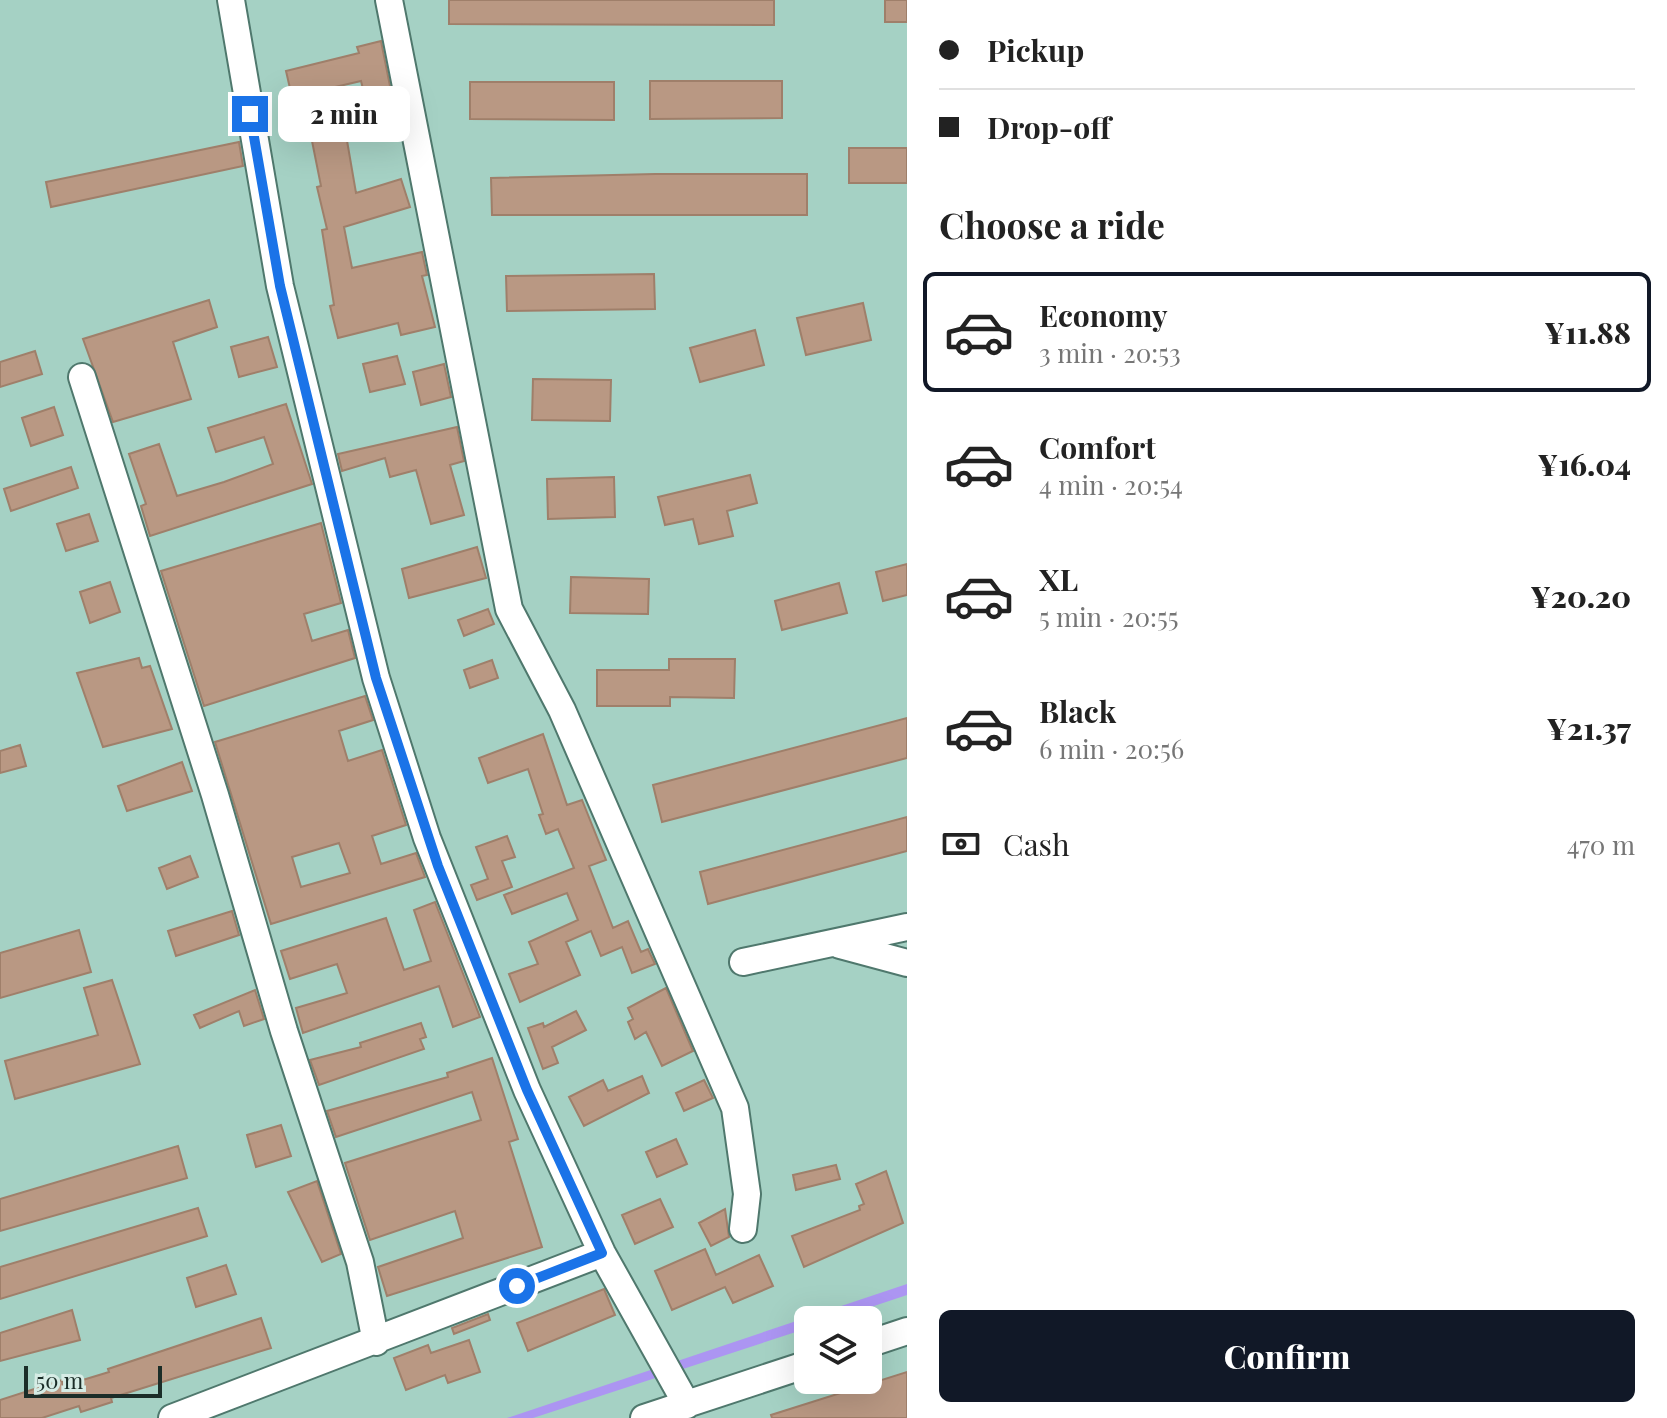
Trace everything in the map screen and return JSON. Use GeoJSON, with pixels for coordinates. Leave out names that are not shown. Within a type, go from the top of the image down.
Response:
{"type":"FeatureCollection","features":[{"type":"Feature","properties":{"kind":"street"},"geometry":{"type":"LineString","coordinates":[[231,0],[280,286],[376,678],[432,853],[527,1090],[602,1253],[684,1399]]}},
{"type":"Feature","properties":{"kind":"street"},"geometry":{"type":"LineString","coordinates":[[389,0],[509,609],[562,710],[735,1108],[747,1194],[743,1229]]}},
{"type":"Feature","properties":{"kind":"street"},"geometry":{"type":"LineString","coordinates":[[82,377],[215,795],[284,1031],[360,1262],[376,1342]]}},
{"type":"Feature","properties":{"kind":"street"},"geometry":{"type":"LineString","coordinates":[[743,962],[907,927]]}},
{"type":"Feature","properties":{"kind":"street"},"geometry":{"type":"LineString","coordinates":[[837,944],[907,963]]}},
{"type":"Feature","properties":{"kind":"street"},"geometry":{"type":"LineString","coordinates":[[172,1418],[602,1253]]}},
{"type":"Feature","properties":{"kind":"street"},"geometry":{"type":"LineString","coordinates":[[882,1339],[907,1331]]}},
{"type":"Feature","properties":{"kind":"street"},"geometry":{"type":"LineString","coordinates":[[644,1418],[684,1399],[794,1368]]}},
{"type":"Feature","properties":{"kind":"shaded area"},"geometry":{"type":"Polygon","coordinates":[[[907,1284],[907,1295],[874,1306],[841,1306],[907,1284]]]}},
{"type":"Feature","properties":{"kind":"shaded area"},"geometry":{"type":"Polygon","coordinates":[[[794,1322],[794,1333],[533,1418],[507,1418],[794,1322]]]}},
{"type":"Feature","properties":{"kind":"building"},"geometry":{"type":"Polygon","coordinates":[[[449,0],[774,0],[774,25],[449,24],[449,0]]]}},
{"type":"Feature","properties":{"kind":"building"},"geometry":{"type":"Polygon","coordinates":[[[885,0],[907,0],[907,22],[885,22],[885,0]]]}},
{"type":"Feature","properties":{"kind":"building"},"geometry":{"type":"Polygon","coordinates":[[[381,41],[398,126],[369,133],[363,111],[368,109],[361,81],[292,97],[286,71],[359,53],[357,47],[381,41]]]}},
{"type":"Feature","properties":{"kind":"building"},"geometry":{"type":"Polygon","coordinates":[[[650,81],[782,81],[782,118],[650,119],[650,81]]]}},
{"type":"Feature","properties":{"kind":"building"},"geometry":{"type":"Polygon","coordinates":[[[470,82],[614,82],[614,120],[470,119],[470,82]]]}},
{"type":"Feature","properties":{"kind":"building"},"geometry":{"type":"Polygon","coordinates":[[[345,129],[356,193],[401,179],[410,207],[344,227],[352,268],[422,252],[427,275],[422,276],[435,327],[401,335],[398,323],[338,338],[330,306],[334,305],[322,230],[327,229],[317,187],[321,186],[311,136],[345,129]]]}},
{"type":"Feature","properties":{"kind":"building"},"geometry":{"type":"Polygon","coordinates":[[[239,142],[243,166],[51,207],[46,182],[239,142]]]}},
{"type":"Feature","properties":{"kind":"building"},"geometry":{"type":"Polygon","coordinates":[[[849,148],[907,148],[907,183],[849,183],[849,148]]]}},
{"type":"Feature","properties":{"kind":"building"},"geometry":{"type":"Polygon","coordinates":[[[807,174],[807,215],[492,215],[491,178],[807,174]]]}},
{"type":"Feature","properties":{"kind":"building"},"geometry":{"type":"Polygon","coordinates":[[[654,274],[655,309],[507,311],[506,276],[654,274]]]}},
{"type":"Feature","properties":{"kind":"building"},"geometry":{"type":"Polygon","coordinates":[[[209,300],[217,327],[173,342],[191,399],[113,422],[83,339],[209,300]]]}},
{"type":"Feature","properties":{"kind":"building"},"geometry":{"type":"Polygon","coordinates":[[[863,303],[871,340],[806,355],[797,318],[863,303]]]}},
{"type":"Feature","properties":{"kind":"building"},"geometry":{"type":"Polygon","coordinates":[[[755,330],[764,365],[700,382],[690,348],[755,330]]]}},
{"type":"Feature","properties":{"kind":"building"},"geometry":{"type":"Polygon","coordinates":[[[268,337],[277,367],[239,377],[231,347],[268,337]]]}},
{"type":"Feature","properties":{"kind":"building"},"geometry":{"type":"Polygon","coordinates":[[[35,351],[42,374],[0,387],[0,362],[35,351]]]}},
{"type":"Feature","properties":{"kind":"building"},"geometry":{"type":"Polygon","coordinates":[[[397,356],[405,384],[370,392],[363,364],[397,356]]]}},
{"type":"Feature","properties":{"kind":"building"},"geometry":{"type":"Polygon","coordinates":[[[444,364],[451,397],[421,405],[413,372],[444,364]]]}},
{"type":"Feature","properties":{"kind":"building"},"geometry":{"type":"Polygon","coordinates":[[[533,379],[611,380],[610,421],[532,420],[533,379]]]}},
{"type":"Feature","properties":{"kind":"building"},"geometry":{"type":"Polygon","coordinates":[[[286,404],[312,484],[150,536],[141,506],[146,504],[129,454],[159,444],[177,496],[224,482],[273,464],[264,437],[216,452],[208,428],[286,404]]]}},
{"type":"Feature","properties":{"kind":"building"},"geometry":{"type":"Polygon","coordinates":[[[54,407],[63,435],[31,446],[22,418],[54,407]]]}},
{"type":"Feature","properties":{"kind":"building"},"geometry":{"type":"Polygon","coordinates":[[[457,427],[464,461],[450,465],[464,515],[431,524],[416,470],[390,477],[385,458],[342,471],[338,454],[457,427]]]}},
{"type":"Feature","properties":{"kind":"building"},"geometry":{"type":"Polygon","coordinates":[[[71,467],[78,488],[11,511],[4,489],[71,467]]]}},
{"type":"Feature","properties":{"kind":"building"},"geometry":{"type":"Polygon","coordinates":[[[750,475],[757,503],[727,511],[733,536],[699,544],[693,519],[665,525],[658,497],[750,475]]]}},
{"type":"Feature","properties":{"kind":"building"},"geometry":{"type":"Polygon","coordinates":[[[614,477],[615,517],[548,519],[547,479],[614,477]]]}},
{"type":"Feature","properties":{"kind":"building"},"geometry":{"type":"Polygon","coordinates":[[[89,514],[98,541],[66,551],[57,524],[89,514]]]}},
{"type":"Feature","properties":{"kind":"building"},"geometry":{"type":"Polygon","coordinates":[[[321,523],[341,603],[304,614],[312,641],[348,630],[355,658],[204,706],[161,571],[321,523]]]}},
{"type":"Feature","properties":{"kind":"building"},"geometry":{"type":"Polygon","coordinates":[[[477,547],[486,578],[409,598],[402,569],[477,547]]]}},
{"type":"Feature","properties":{"kind":"building"},"geometry":{"type":"Polygon","coordinates":[[[907,564],[907,595],[883,601],[876,572],[907,564]]]}},
{"type":"Feature","properties":{"kind":"building"},"geometry":{"type":"Polygon","coordinates":[[[571,577],[649,579],[648,614],[570,613],[571,577]]]}},
{"type":"Feature","properties":{"kind":"building"},"geometry":{"type":"Polygon","coordinates":[[[110,582],[120,612],[90,623],[80,592],[110,582]]]}},
{"type":"Feature","properties":{"kind":"building"},"geometry":{"type":"Polygon","coordinates":[[[839,583],[847,613],[782,630],[775,601],[839,583]]]}},
{"type":"Feature","properties":{"kind":"building"},"geometry":{"type":"Polygon","coordinates":[[[488,609],[494,624],[464,636],[458,620],[488,609]]]}},
{"type":"Feature","properties":{"kind":"building"},"geometry":{"type":"Polygon","coordinates":[[[139,658],[142,668],[150,666],[172,729],[103,747],[77,673],[139,658]]]}},
{"type":"Feature","properties":{"kind":"building"},"geometry":{"type":"Polygon","coordinates":[[[669,659],[735,659],[734,698],[670,697],[670,706],[597,706],[597,670],[669,670],[669,659]]]}},
{"type":"Feature","properties":{"kind":"building"},"geometry":{"type":"Polygon","coordinates":[[[492,660],[498,678],[470,688],[464,670],[492,660]]]}},
{"type":"Feature","properties":{"kind":"building"},"geometry":{"type":"Polygon","coordinates":[[[365,696],[373,720],[339,731],[348,761],[382,750],[406,825],[372,836],[381,864],[416,853],[425,877],[271,924],[215,742],[365,696]],[[339,843],[292,857],[301,887],[350,873],[339,843]]]}},
{"type":"Feature","properties":{"kind":"building"},"geometry":{"type":"Polygon","coordinates":[[[907,718],[907,758],[662,822],[653,785],[907,718]]]}},
{"type":"Feature","properties":{"kind":"building"},"geometry":{"type":"Polygon","coordinates":[[[543,734],[567,805],[582,800],[606,860],[589,866],[613,928],[628,921],[641,952],[648,949],[655,964],[632,973],[622,947],[601,956],[591,931],[566,942],[580,975],[520,1002],[509,974],[538,964],[529,942],[578,920],[567,893],[512,914],[504,895],[574,868],[558,829],[546,834],[539,815],[543,814],[528,769],[488,783],[479,758],[543,734]]]}},
{"type":"Feature","properties":{"kind":"building"},"geometry":{"type":"Polygon","coordinates":[[[20,745],[26,766],[0,773],[0,751],[20,745]]]}},
{"type":"Feature","properties":{"kind":"building"},"geometry":{"type":"Polygon","coordinates":[[[182,762],[192,791],[127,811],[118,786],[182,762]]]}},
{"type":"Feature","properties":{"kind":"building"},"geometry":{"type":"Polygon","coordinates":[[[907,817],[907,851],[708,904],[700,872],[907,817]]]}},
{"type":"Feature","properties":{"kind":"building"},"geometry":{"type":"Polygon","coordinates":[[[507,836],[515,857],[502,861],[512,887],[477,900],[471,885],[488,879],[476,847],[507,836]]]}},
{"type":"Feature","properties":{"kind":"building"},"geometry":{"type":"Polygon","coordinates":[[[190,856],[198,877],[167,889],[159,868],[190,856]]]}},
{"type":"Feature","properties":{"kind":"building"},"geometry":{"type":"Polygon","coordinates":[[[435,902],[480,1017],[453,1027],[439,986],[303,1033],[296,1008],[347,993],[337,964],[290,979],[281,951],[386,918],[404,970],[431,961],[414,910],[435,902]]]}},
{"type":"Feature","properties":{"kind":"building"},"geometry":{"type":"Polygon","coordinates":[[[232,911],[239,935],[176,956],[168,931],[232,911]]]}},
{"type":"Feature","properties":{"kind":"building"},"geometry":{"type":"Polygon","coordinates":[[[79,930],[91,972],[0,998],[0,953],[79,930]]]}},
{"type":"Feature","properties":{"kind":"building"},"geometry":{"type":"Polygon","coordinates":[[[112,980],[140,1064],[15,1099],[5,1061],[98,1035],[84,988],[112,980]]]}},
{"type":"Feature","properties":{"kind":"building"},"geometry":{"type":"Polygon","coordinates":[[[666,988],[693,1051],[662,1066],[646,1032],[635,1039],[628,1022],[633,1019],[628,1008],[666,988]]]}},
{"type":"Feature","properties":{"kind":"building"},"geometry":{"type":"Polygon","coordinates":[[[255,990],[264,1019],[244,1026],[239,1011],[200,1028],[194,1015],[255,990]]]}},
{"type":"Feature","properties":{"kind":"building"},"geometry":{"type":"Polygon","coordinates":[[[576,1011],[586,1030],[552,1047],[558,1063],[543,1069],[528,1028],[543,1023],[544,1027],[576,1011]]]}},
{"type":"Feature","properties":{"kind":"building"},"geometry":{"type":"Polygon","coordinates":[[[421,1023],[426,1037],[420,1039],[424,1049],[319,1085],[310,1060],[361,1047],[360,1043],[421,1023]]]}},
{"type":"Feature","properties":{"kind":"building"},"geometry":{"type":"Polygon","coordinates":[[[492,1058],[518,1139],[509,1142],[542,1247],[387,1296],[378,1267],[463,1238],[455,1211],[370,1240],[345,1163],[481,1120],[472,1092],[336,1137],[327,1111],[448,1077],[447,1073],[492,1058]]]}},
{"type":"Feature","properties":{"kind":"building"},"geometry":{"type":"Polygon","coordinates":[[[642,1076],[649,1093],[584,1126],[569,1097],[603,1080],[608,1091],[642,1076]]]}},
{"type":"Feature","properties":{"kind":"building"},"geometry":{"type":"Polygon","coordinates":[[[704,1080],[713,1098],[684,1111],[676,1093],[704,1080]]]}},
{"type":"Feature","properties":{"kind":"building"},"geometry":{"type":"Polygon","coordinates":[[[281,1125],[291,1156],[256,1167],[247,1135],[281,1125]]]}},
{"type":"Feature","properties":{"kind":"building"},"geometry":{"type":"Polygon","coordinates":[[[676,1139],[687,1164],[657,1177],[646,1152],[676,1139]]]}},
{"type":"Feature","properties":{"kind":"building"},"geometry":{"type":"Polygon","coordinates":[[[178,1146],[187,1178],[0,1231],[0,1199],[178,1146]]]}},
{"type":"Feature","properties":{"kind":"building"},"geometry":{"type":"Polygon","coordinates":[[[836,1165],[840,1179],[796,1190],[793,1175],[836,1165]]]}},
{"type":"Feature","properties":{"kind":"building"},"geometry":{"type":"Polygon","coordinates":[[[886,1171],[903,1223],[804,1267],[792,1236],[860,1210],[859,1206],[864,1204],[856,1184],[886,1171]]]}},
{"type":"Feature","properties":{"kind":"building"},"geometry":{"type":"Polygon","coordinates":[[[317,1181],[341,1254],[322,1262],[288,1192],[317,1181]]]}},
{"type":"Feature","properties":{"kind":"building"},"geometry":{"type":"Polygon","coordinates":[[[660,1199],[673,1227],[635,1244],[622,1215],[660,1199]]]}},
{"type":"Feature","properties":{"kind":"building"},"geometry":{"type":"Polygon","coordinates":[[[198,1208],[207,1236],[0,1299],[0,1267],[198,1208]]]}},
{"type":"Feature","properties":{"kind":"building"},"geometry":{"type":"Polygon","coordinates":[[[725,1209],[729,1237],[711,1246],[699,1223],[725,1209]]]}},
{"type":"Feature","properties":{"kind":"building"},"geometry":{"type":"Polygon","coordinates":[[[705,1249],[716,1275],[759,1255],[773,1286],[733,1303],[725,1287],[672,1310],[655,1271],[705,1249]]]}},
{"type":"Feature","properties":{"kind":"building"},"geometry":{"type":"Polygon","coordinates":[[[226,1265],[236,1294],[196,1307],[187,1278],[226,1265]]]}},
{"type":"Feature","properties":{"kind":"building"},"geometry":{"type":"Polygon","coordinates":[[[604,1289],[615,1315],[528,1351],[517,1323],[604,1289]]]}},
{"type":"Feature","properties":{"kind":"building"},"geometry":{"type":"Polygon","coordinates":[[[72,1310],[80,1340],[0,1361],[0,1333],[72,1310]]]}},
{"type":"Feature","properties":{"kind":"building"},"geometry":{"type":"Polygon","coordinates":[[[488,1314],[490,1320],[454,1334],[452,1328],[488,1314]]]}},
{"type":"Feature","properties":{"kind":"building"},"geometry":{"type":"Polygon","coordinates":[[[261,1318],[271,1348],[111,1398],[112,1402],[81,1412],[79,1406],[42,1418],[0,1418],[0,1400],[62,1380],[63,1386],[109,1372],[108,1369],[261,1318]]]}},
{"type":"Feature","properties":{"kind":"building"},"geometry":{"type":"Polygon","coordinates":[[[469,1340],[480,1372],[448,1383],[445,1375],[406,1390],[394,1358],[428,1345],[431,1353],[469,1340]]]}},
{"type":"Feature","properties":{"kind":"building"},"geometry":{"type":"Polygon","coordinates":[[[907,1372],[907,1418],[772,1418],[771,1415],[837,1394],[882,1394],[882,1380],[907,1372]]]}},
{"type":"Feature","properties":{"kind":"route"},"geometry":{"type":"LineString","coordinates":[[250,114],[280,286],[376,678],[438,866],[527,1090],[602,1253],[517,1286]]}}]}
